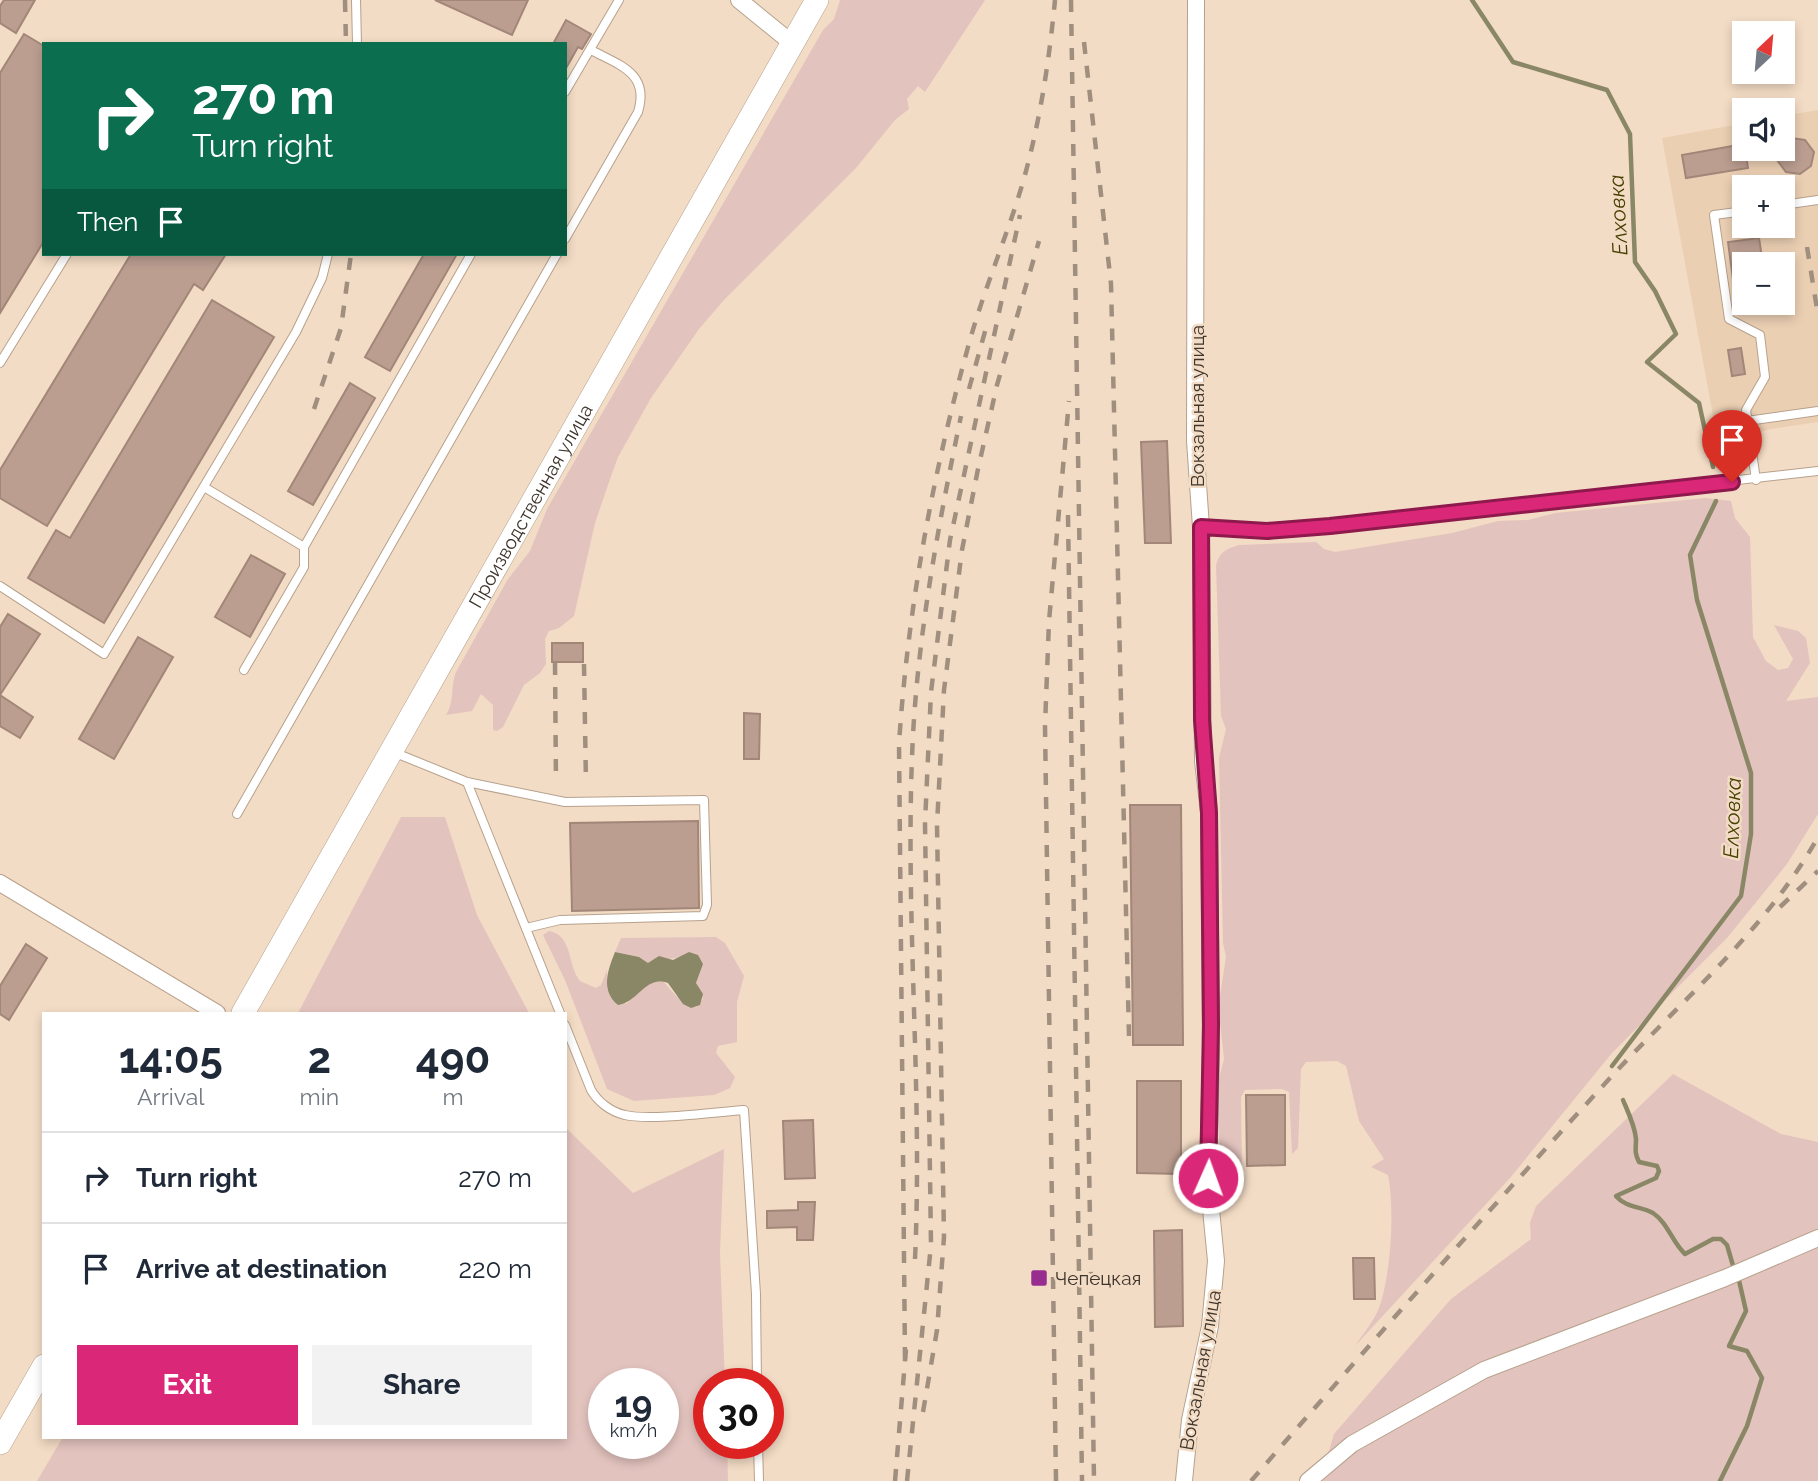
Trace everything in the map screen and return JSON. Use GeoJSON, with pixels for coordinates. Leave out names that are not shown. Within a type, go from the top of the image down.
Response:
{"type":"FeatureCollection","features":[{"type":"Feature","properties":{"kind":"main road","name":"Производственная улица"},"geometry":{"type":"LineString","coordinates":[[244,1012],[817,0]]}},
{"type":"Feature","properties":{"kind":"main road"},"geometry":{"type":"LineString","coordinates":[[0,1443],[42,1370]]}},
{"type":"Feature","properties":{"kind":"street"},"geometry":{"type":"LineString","coordinates":[[739,0],[793,44]]}},
{"type":"Feature","properties":{"kind":"street","name":"Вокзальная улица"},"geometry":{"type":"LineString","coordinates":[[1184,1481],[1190,1420],[1210,1326],[1216,1261],[1208,1178],[1211,1025],[1209,813],[1202,720],[1201,527],[1195,441],[1196,0]]}},
{"type":"Feature","properties":{"kind":"street"},"geometry":{"type":"LineString","coordinates":[[0,883],[215,1012]]}},
{"type":"Feature","properties":{"kind":"street"},"geometry":{"type":"LineString","coordinates":[[1308,1481],[1352,1444],[1484,1370],[1725,1278],[1818,1238]]}},
{"type":"Feature","properties":{"kind":"lane"},"geometry":{"type":"LineString","coordinates":[[356,0],[357,42]]}},
{"type":"Feature","properties":{"kind":"lane"},"geometry":{"type":"LineString","coordinates":[[567,89],[619,0]]}},
{"type":"Feature","properties":{"kind":"lane"},"geometry":{"type":"LineString","coordinates":[[567,235],[638,111],[643,97],[640,83],[627,69],[591,50]]}},
{"type":"Feature","properties":{"kind":"lane"},"geometry":{"type":"LineString","coordinates":[[1795,203],[1818,200]]}},
{"type":"Feature","properties":{"kind":"lane"},"geometry":{"type":"LineString","coordinates":[[1732,213],[1714,215],[1729,320],[1760,335],[1765,377],[1746,410],[1756,480]]}},
{"type":"Feature","properties":{"kind":"lane"},"geometry":{"type":"LineString","coordinates":[[0,363],[66,256]]}},
{"type":"Feature","properties":{"kind":"lane"},"geometry":{"type":"LineString","coordinates":[[0,586],[104,654],[296,332],[322,278],[328,256]]}},
{"type":"Feature","properties":{"kind":"lane"},"geometry":{"type":"LineString","coordinates":[[244,670],[304,566],[304,547],[470,256]]}},
{"type":"Feature","properties":{"kind":"lane"},"geometry":{"type":"LineString","coordinates":[[237,814],[556,256]]}},
{"type":"Feature","properties":{"kind":"lane"},"geometry":{"type":"LineString","coordinates":[[1747,421],[1818,411]]}},
{"type":"Feature","properties":{"kind":"lane"},"geometry":{"type":"LineString","coordinates":[[1201,527],[1267,531],[1330,526],[1818,471]]}},
{"type":"Feature","properties":{"kind":"lane"},"geometry":{"type":"LineString","coordinates":[[204,487],[304,547]]}},
{"type":"Feature","properties":{"kind":"lane"},"geometry":{"type":"LineString","coordinates":[[391,751],[467,782],[576,804],[704,800],[707,905],[703,916],[560,920],[526,928]]}},
{"type":"Feature","properties":{"kind":"lane"},"geometry":{"type":"LineString","coordinates":[[467,782],[560,1012]]}},
{"type":"Feature","properties":{"kind":"lane"},"geometry":{"type":"LineString","coordinates":[[567,1031],[596,1098],[614,1110],[636,1116],[744,1110],[755,1281],[757,1368]]}},
{"type":"Feature","properties":{"kind":"lane"},"geometry":{"type":"LineString","coordinates":[[758,1459],[759,1481]]}},
{"type":"Feature","properties":{"kind":"shaded area"},"geometry":{"type":"Polygon","coordinates":[[[840,0],[985,0],[925,92],[918,86],[907,99],[909,109],[895,120],[856,168],[724,300],[699,329],[651,398],[618,457],[608,485],[595,523],[574,616],[559,628],[549,631],[545,639],[546,664],[540,673],[524,685],[503,727],[497,731],[493,730],[493,705],[481,694],[472,711],[446,715],[451,704],[456,672],[508,579],[530,551],[547,509],[823,30],[834,19],[840,0]]]}},
{"type":"Feature","properties":{"kind":"shaded area"},"geometry":{"type":"Polygon","coordinates":[[[1818,110],[1818,422],[1771,429],[1718,443],[1662,138],[1732,125],[1732,161],[1795,161],[1795,114],[1818,110]]]}},
{"type":"Feature","properties":{"kind":"shaded area"},"geometry":{"type":"Polygon","coordinates":[[[1705,498],[1731,501],[1735,518],[1750,537],[1753,637],[1766,661],[1778,670],[1788,668],[1793,659],[1774,625],[1798,631],[1806,638],[1810,663],[1786,701],[1818,697],[1818,814],[1787,864],[1727,938],[1612,1053],[1510,1178],[1355,1346],[1374,1318],[1383,1294],[1389,1260],[1391,1206],[1388,1175],[1371,1167],[1384,1159],[1359,1121],[1346,1066],[1337,1061],[1306,1062],[1301,1069],[1298,1148],[1292,1154],[1289,1092],[1282,1089],[1245,1090],[1241,1097],[1242,1172],[1231,1176],[1221,1170],[1217,1104],[1218,1083],[1224,1059],[1220,996],[1226,957],[1223,943],[1219,758],[1226,729],[1221,716],[1217,561],[1224,552],[1239,545],[1316,542],[1324,549],[1335,552],[1452,533],[1498,521],[1528,520],[1555,513],[1705,498]]]}},
{"type":"Feature","properties":{"kind":"shaded area"},"geometry":{"type":"Polygon","coordinates":[[[401,817],[445,817],[477,915],[528,1012],[299,1012],[401,817]]]}},
{"type":"Feature","properties":{"kind":"shaded area"},"geometry":{"type":"Polygon","coordinates":[[[549,931],[557,934],[566,944],[580,981],[596,988],[601,985],[607,970],[607,989],[626,1004],[646,984],[663,981],[676,996],[696,1007],[703,999],[696,983],[701,969],[686,956],[648,963],[639,957],[615,952],[621,938],[716,937],[725,943],[744,976],[737,1002],[737,1042],[718,1046],[716,1053],[735,1077],[730,1088],[714,1095],[634,1101],[607,1089],[565,980],[543,935],[549,931]]]}},
{"type":"Feature","properties":{"kind":"shaded area"},"geometry":{"type":"Polygon","coordinates":[[[615,952],[639,957],[648,963],[659,956],[673,960],[689,952],[698,955],[703,964],[696,983],[703,994],[700,1005],[691,1008],[683,1004],[668,983],[660,982],[653,983],[618,1005],[612,999],[607,986],[615,952]]]}},
{"type":"Feature","properties":{"kind":"shaded area"},"geometry":{"type":"Polygon","coordinates":[[[1673,1074],[1781,1134],[1818,1142],[1818,1481],[1320,1481],[1334,1434],[1451,1299],[1531,1239],[1530,1223],[1536,1206],[1673,1074]]]}},
{"type":"Feature","properties":{"kind":"shaded area"},"geometry":{"type":"Polygon","coordinates":[[[567,1129],[633,1193],[724,1149],[720,1253],[724,1368],[693,1368],[693,1459],[727,1459],[728,1481],[37,1481],[62,1439],[567,1439],[567,1129]]]}},
{"type":"Feature","properties":{"kind":"building"},"geometry":{"type":"Polygon","coordinates":[[[4,0],[35,0],[16,33],[0,23],[0,6],[4,0]]]}},
{"type":"Feature","properties":{"kind":"building"},"geometry":{"type":"Polygon","coordinates":[[[435,0],[528,0],[512,35],[435,0]]]}},
{"type":"Feature","properties":{"kind":"building"},"geometry":{"type":"Polygon","coordinates":[[[566,20],[591,34],[582,49],[578,47],[567,66],[567,42],[554,42],[566,20]]]}},
{"type":"Feature","properties":{"kind":"building"},"geometry":{"type":"Polygon","coordinates":[[[24,34],[42,45],[42,244],[0,313],[0,73],[24,34]]]}},
{"type":"Feature","properties":{"kind":"building"},"geometry":{"type":"Polygon","coordinates":[[[1795,139],[1805,140],[1814,152],[1811,166],[1800,174],[1786,172],[1778,161],[1795,161],[1795,139]]]}},
{"type":"Feature","properties":{"kind":"building"},"geometry":{"type":"Polygon","coordinates":[[[1732,146],[1732,161],[1747,161],[1748,168],[1686,178],[1682,155],[1732,146]]]}},
{"type":"Feature","properties":{"kind":"building"},"geometry":{"type":"Polygon","coordinates":[[[1759,238],[1761,252],[1732,252],[1732,272],[1728,242],[1759,238]]]}},
{"type":"Feature","properties":{"kind":"building"},"geometry":{"type":"Polygon","coordinates":[[[130,256],[225,256],[203,290],[194,284],[47,526],[0,498],[0,470],[130,256]]]}},
{"type":"Feature","properties":{"kind":"building"},"geometry":{"type":"Polygon","coordinates":[[[423,256],[456,256],[390,371],[365,357],[423,256]]]}},
{"type":"Feature","properties":{"kind":"building"},"geometry":{"type":"Polygon","coordinates":[[[212,300],[274,337],[104,623],[28,578],[56,530],[70,538],[212,300]]]}},
{"type":"Feature","properties":{"kind":"building"},"geometry":{"type":"Polygon","coordinates":[[[1741,348],[1745,374],[1732,376],[1728,350],[1741,348]]]}},
{"type":"Feature","properties":{"kind":"building"},"geometry":{"type":"Polygon","coordinates":[[[350,383],[375,398],[313,505],[288,491],[350,383]]]}},
{"type":"Feature","properties":{"kind":"building"},"geometry":{"type":"Polygon","coordinates":[[[1739,420],[1741,436],[1726,437],[1724,422],[1739,420]]]}},
{"type":"Feature","properties":{"kind":"building"},"geometry":{"type":"Polygon","coordinates":[[[1167,441],[1171,543],[1145,543],[1141,442],[1167,441]]]}},
{"type":"Feature","properties":{"kind":"building"},"geometry":{"type":"Polygon","coordinates":[[[251,555],[285,574],[250,637],[215,617],[251,555]]]}},
{"type":"Feature","properties":{"kind":"building"},"geometry":{"type":"Polygon","coordinates":[[[8,614],[40,634],[0,695],[0,627],[8,614]]]}},
{"type":"Feature","properties":{"kind":"building"},"geometry":{"type":"Polygon","coordinates":[[[138,637],[173,657],[114,759],[79,739],[138,637]]]}},
{"type":"Feature","properties":{"kind":"building"},"geometry":{"type":"Polygon","coordinates":[[[552,643],[583,643],[583,662],[552,662],[552,643]]]}},
{"type":"Feature","properties":{"kind":"building"},"geometry":{"type":"Polygon","coordinates":[[[0,695],[33,717],[20,738],[0,726],[0,695]]]}},
{"type":"Feature","properties":{"kind":"building"},"geometry":{"type":"Polygon","coordinates":[[[744,713],[760,714],[759,759],[744,759],[744,713]]]}},
{"type":"Feature","properties":{"kind":"building"},"geometry":{"type":"Polygon","coordinates":[[[1130,805],[1181,805],[1183,1045],[1133,1045],[1130,805]]]}},
{"type":"Feature","properties":{"kind":"building"},"geometry":{"type":"Polygon","coordinates":[[[698,821],[699,908],[572,911],[570,823],[698,821]]]}},
{"type":"Feature","properties":{"kind":"building"},"geometry":{"type":"Polygon","coordinates":[[[26,944],[47,958],[9,1020],[0,1014],[0,986],[26,944]]]}},
{"type":"Feature","properties":{"kind":"building"},"geometry":{"type":"Polygon","coordinates":[[[1137,1081],[1181,1081],[1181,1174],[1137,1173],[1137,1081]]]}},
{"type":"Feature","properties":{"kind":"building"},"geometry":{"type":"Polygon","coordinates":[[[1246,1095],[1285,1095],[1285,1165],[1247,1166],[1246,1095]]]}},
{"type":"Feature","properties":{"kind":"building"},"geometry":{"type":"Polygon","coordinates":[[[813,1120],[815,1178],[785,1179],[783,1121],[813,1120]]]}},
{"type":"Feature","properties":{"kind":"building"},"geometry":{"type":"Polygon","coordinates":[[[798,1202],[815,1202],[813,1240],[797,1240],[797,1227],[767,1228],[767,1211],[798,1210],[798,1202]]]}},
{"type":"Feature","properties":{"kind":"building"},"geometry":{"type":"Polygon","coordinates":[[[1182,1230],[1183,1326],[1155,1327],[1154,1231],[1182,1230]]]}},
{"type":"Feature","properties":{"kind":"building"},"geometry":{"type":"Polygon","coordinates":[[[1353,1258],[1374,1258],[1375,1299],[1354,1299],[1353,1258]]]}},
{"type":"Feature","properties":{"kind":"waterway","name":"Елховка"},"geometry":{"type":"LineString","coordinates":[[1472,0],[1513,62],[1607,90],[1630,134],[1635,262],[1655,291],[1676,334],[1647,362],[1699,403],[1713,467]]}},
{"type":"Feature","properties":{"kind":"waterway","name":"Елховка"},"geometry":{"type":"LineString","coordinates":[[1612,1066],[1741,896],[1751,834],[1751,773],[1697,600],[1690,555],[1716,501]]}},
{"type":"Feature","properties":{"kind":"waterway","name":"Елховка"},"geometry":{"type":"LineString","coordinates":[[1623,1100],[1634,1129],[1639,1162],[1657,1166],[1659,1171],[1656,1178],[1616,1196],[1624,1203],[1658,1217],[1685,1254],[1713,1239],[1721,1239],[1727,1245],[1734,1269]]}},
{"type":"Feature","properties":{"kind":"waterway","name":"Елховка"},"geometry":{"type":"LineString","coordinates":[[1720,1481],[1747,1426],[1762,1378],[1747,1351],[1729,1346],[1746,1311],[1738,1276]]}},
{"type":"Feature","properties":{"kind":"railway"},"geometry":{"type":"LineString","coordinates":[[345,0],[346,42]]}},
{"type":"Feature","properties":{"kind":"railway"},"geometry":{"type":"LineString","coordinates":[[905,1359],[899,744],[903,692],[916,588],[946,434],[978,314],[1023,182],[1047,69],[1055,0]]}},
{"type":"Feature","properties":{"kind":"railway"},"geometry":{"type":"LineString","coordinates":[[1071,0],[1094,1481]]}},
{"type":"Feature","properties":{"kind":"railway"},"geometry":{"type":"LineString","coordinates":[[1084,42],[1111,284],[1129,1036]]}},
{"type":"Feature","properties":{"kind":"railway"},"geometry":{"type":"LineString","coordinates":[[907,1481],[931,1245],[925,823],[931,692],[950,540],[1020,215]]}},
{"type":"Feature","properties":{"kind":"railway"},"geometry":{"type":"LineString","coordinates":[[923,1412],[937,1330],[944,1237],[937,825],[944,690],[962,550],[978,469],[997,385],[1039,241]]}},
{"type":"Feature","properties":{"kind":"railway"},"geometry":{"type":"LineString","coordinates":[[1807,247],[1818,315]]}},
{"type":"Feature","properties":{"kind":"railway"},"geometry":{"type":"LineString","coordinates":[[314,409],[341,328],[351,256]]}},
{"type":"Feature","properties":{"kind":"railway"},"geometry":{"type":"LineString","coordinates":[[969,389],[986,328]]}},
{"type":"Feature","properties":{"kind":"railway"},"geometry":{"type":"LineString","coordinates":[[1056,1481],[1045,726],[1049,621],[1069,401]]}},
{"type":"Feature","properties":{"kind":"railway"},"geometry":{"type":"LineString","coordinates":[[915,1259],[917,1128],[911,866],[913,735],[931,575],[961,416]]}},
{"type":"Feature","properties":{"kind":"railway"},"geometry":{"type":"LineString","coordinates":[[1068,515],[1082,1481]]}},
{"type":"Feature","properties":{"kind":"railway"},"geometry":{"type":"LineString","coordinates":[[555,663],[556,783]]}},
{"type":"Feature","properties":{"kind":"railway"},"geometry":{"type":"LineString","coordinates":[[584,664],[586,784]]}},
{"type":"Feature","properties":{"kind":"railway"},"geometry":{"type":"LineString","coordinates":[[1251,1481],[1565,1127],[1748,934],[1774,903],[1818,837]]}},
{"type":"Feature","properties":{"kind":"railway"},"geometry":{"type":"LineString","coordinates":[[1780,907],[1818,871]]}},
{"type":"Feature","properties":{"kind":"railway"},"geometry":{"type":"LineString","coordinates":[[895,1481],[906,1349]]}},
{"type":"Feature","properties":{"kind":"place","name":"Чепецкая"},"geometry":{"type":"Point","coordinates":[1039,1278]}},
{"type":"Feature","properties":{"kind":"route"},"geometry":{"type":"LineString","coordinates":[[1208,1178],[1211,1052],[1209,813],[1208,785],[1203,761],[1201,527],[1267,531],[1330,526],[1732,482]]}}]}
